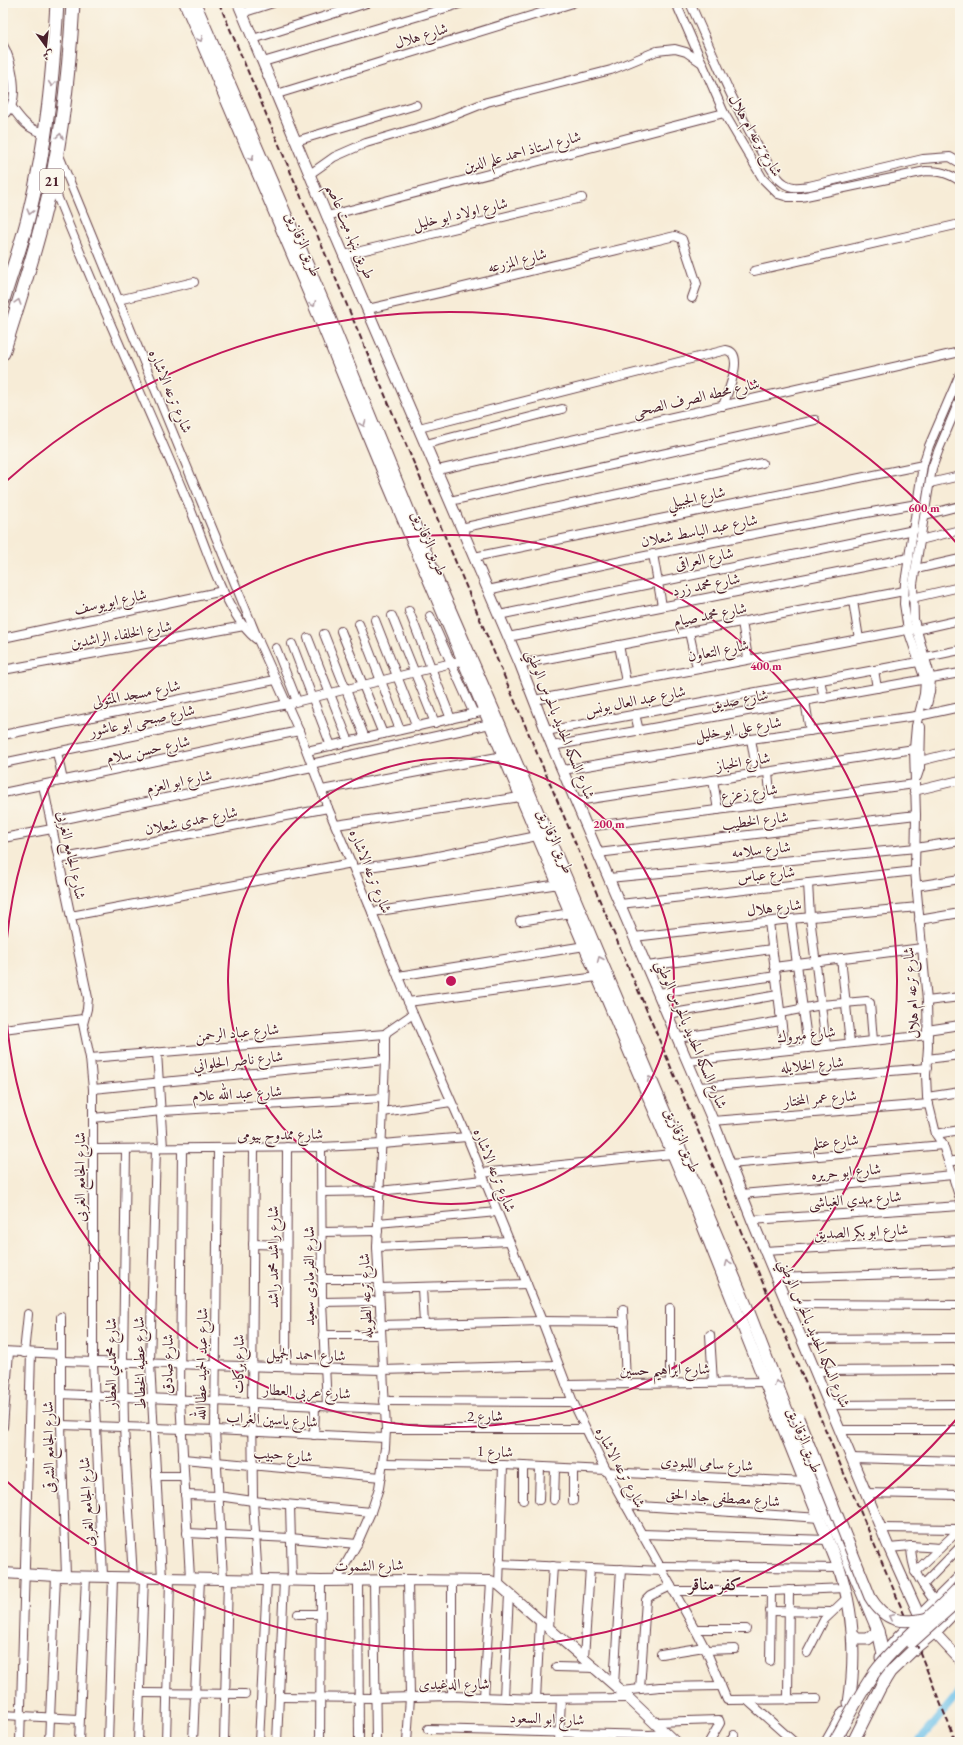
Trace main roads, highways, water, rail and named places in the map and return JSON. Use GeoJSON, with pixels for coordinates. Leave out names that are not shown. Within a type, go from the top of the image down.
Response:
{"type":"FeatureCollection","features":[{"type":"Feature","properties":{"kind":"highway","name":"21"},"geometry":{"type":"LineString","coordinates":[[3,300],[30,211],[45,132],[52,78],[57,3]]}},
{"type":"Feature","properties":{"kind":"highway","name":"21"},"geometry":{"type":"LineString","coordinates":[[3,353],[43,222],[52,182],[68,78],[73,3]]}},
{"type":"Feature","properties":{"kind":"main road","name":"طريق الزقازيق"},"geometry":{"type":"LineString","coordinates":[[185,3],[308,279],[433,570],[495,727],[656,1104],[758,1351],[765,1382],[820,1518],[847,1593],[853,1635],[854,1663],[849,1703]]}},
{"type":"Feature","properties":{"kind":"main road","name":"طريق الزقازيق"},"geometry":{"type":"LineString","coordinates":[[195,3],[308,279],[383,472],[485,711],[495,727],[503,756],[520,797],[559,884],[597,977],[656,1104],[672,1154],[758,1351],[784,1400],[807,1462],[878,1631],[883,1654],[884,1682]]}},
{"type":"Feature","properties":{"kind":"main road"},"geometry":{"type":"LineString","coordinates":[[784,1400],[790,1403],[798,1418],[870,1597],[876,1607],[885,1615],[896,1620],[908,1622],[922,1615],[960,1586]]}},
{"type":"Feature","properties":{"kind":"main road"},"geometry":{"type":"LineString","coordinates":[[832,1737],[849,1703],[883,1654],[960,1577]]}},
{"type":"Feature","properties":{"kind":"main road"},"geometry":{"type":"LineString","coordinates":[[842,1742],[863,1704],[886,1670],[905,1649],[960,1598]]}},
{"type":"Feature","properties":{"kind":"main road"},"geometry":{"type":"LineString","coordinates":[[853,1742],[884,1682],[901,1661],[935,1631],[960,1606]]}},
{"type":"Feature","properties":{"kind":"main road"},"geometry":{"type":"LineString","coordinates":[[832,1737],[878,1668],[902,1642],[922,1615]]}},
{"type":"Feature","properties":{"kind":"main road"},"geometry":{"type":"LineString","coordinates":[[853,1635],[857,1639],[868,1639],[878,1631]]}},
{"type":"Feature","properties":{"kind":"waterway"},"geometry":{"type":"LineString","coordinates":[[918,1742],[960,1692]]}},
{"type":"Feature","properties":{"kind":"railway"},"geometry":{"type":"LineString","coordinates":[[219,3],[910,1628],[956,1742]]}},
{"type":"Feature","properties":{"kind":"district","name":"كفر مناقر"},"geometry":{"type":"Point","coordinates":[715,1584]}}]}
